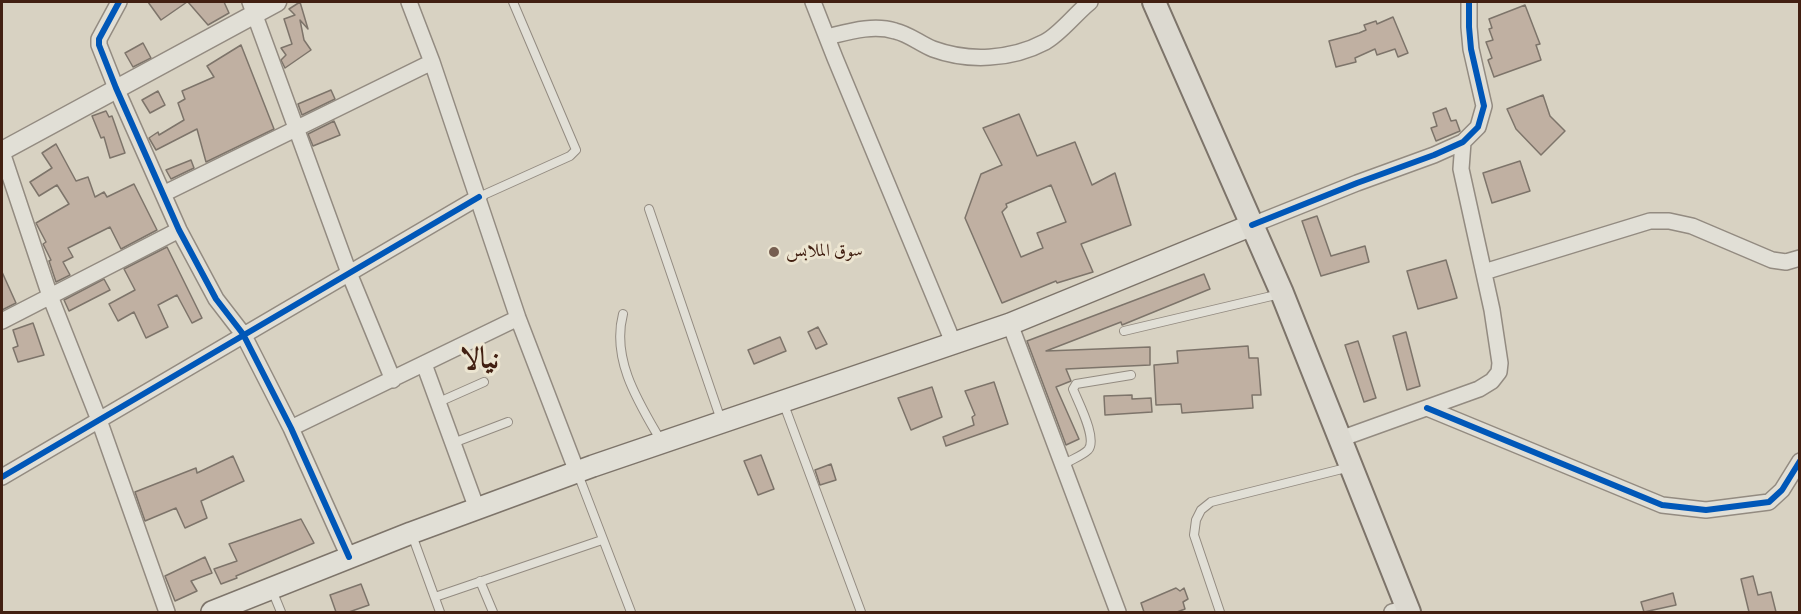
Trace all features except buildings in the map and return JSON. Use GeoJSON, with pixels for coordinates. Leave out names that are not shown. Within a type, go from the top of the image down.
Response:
{"type":"FeatureCollection","features":[{"type":"Feature","properties":{"kind":"main road"},"geometry":{"type":"LineString","coordinates":[[1154,2],[1282,293],[1351,467],[1402,611]]}},
{"type":"Feature","properties":{"kind":"main road"},"geometry":{"type":"LineString","coordinates":[[212,612],[411,533],[577,472],[722,423],[782,400],[1010,324],[1252,225]]}},
{"type":"Feature","properties":{"kind":"street"},"geometry":{"type":"LineString","coordinates":[[119,2],[99,39],[99,45],[116,88],[179,230],[216,300],[243,334],[291,428],[349,557]]}},
{"type":"Feature","properties":{"kind":"street"},"geometry":{"type":"LineString","coordinates":[[167,612],[99,420],[50,296],[2,152],[252,8],[277,2]]}},
{"type":"Feature","properties":{"kind":"street"},"geometry":{"type":"LineString","coordinates":[[409,2],[479,197],[518,318],[577,472]]}},
{"type":"Feature","properties":{"kind":"street"},"geometry":{"type":"LineString","coordinates":[[813,2],[953,342]]}},
{"type":"Feature","properties":{"kind":"street"},"geometry":{"type":"LineString","coordinates":[[827,37],[857,30],[894,30],[932,49],[978,59],[1010,54],[1047,42],[1090,2]]}},
{"type":"Feature","properties":{"kind":"street"},"geometry":{"type":"LineString","coordinates":[[1252,225],[1434,155],[1463,142],[1478,127],[1484,106],[1472,49],[1469,2]]}},
{"type":"Feature","properties":{"kind":"street"},"geometry":{"type":"LineString","coordinates":[[252,8],[349,273],[393,380]]}},
{"type":"Feature","properties":{"kind":"street"},"geometry":{"type":"LineString","coordinates":[[163,194],[432,62]]}},
{"type":"Feature","properties":{"kind":"street"},"geometry":{"type":"LineString","coordinates":[[1340,439],[1479,389],[1492,381],[1499,372],[1500,363],[1484,272],[1461,169],[1463,142]]}},
{"type":"Feature","properties":{"kind":"street"},"geometry":{"type":"LineString","coordinates":[[2,477],[479,197]]}},
{"type":"Feature","properties":{"kind":"street"},"geometry":{"type":"LineString","coordinates":[[1484,272],[1650,221],[1669,221],[1692,226],[1772,260],[1786,262],[1800,258]]}},
{"type":"Feature","properties":{"kind":"street"},"geometry":{"type":"LineString","coordinates":[[2,321],[179,230]]}},
{"type":"Feature","properties":{"kind":"street"},"geometry":{"type":"LineString","coordinates":[[291,428],[518,318]]}},
{"type":"Feature","properties":{"kind":"street"},"geometry":{"type":"LineString","coordinates":[[1010,324],[1118,612]]}},
{"type":"Feature","properties":{"kind":"street"},"geometry":{"type":"LineString","coordinates":[[424,364],[477,509]]}},
{"type":"Feature","properties":{"kind":"street"},"geometry":{"type":"LineString","coordinates":[[1427,408],[1662,505],[1706,510],[1769,502],[1782,490],[1800,461]]}},
{"type":"Feature","properties":{"kind":"lane"},"geometry":{"type":"LineString","coordinates":[[479,197],[570,156],[576,150],[513,2]]}},
{"type":"Feature","properties":{"kind":"lane"},"geometry":{"type":"LineString","coordinates":[[649,208],[722,423]]}},
{"type":"Feature","properties":{"kind":"lane"},"geometry":{"type":"LineString","coordinates":[[1124,332],[1282,293]]}},
{"type":"Feature","properties":{"kind":"lane"},"geometry":{"type":"LineString","coordinates":[[623,314],[620,337],[621,353],[629,382],[662,442]]}},
{"type":"Feature","properties":{"kind":"lane"},"geometry":{"type":"LineString","coordinates":[[1063,465],[1088,450],[1091,444],[1091,435],[1073,390],[1074,386],[1131,375]]}},
{"type":"Feature","properties":{"kind":"lane"},"geometry":{"type":"LineString","coordinates":[[439,402],[484,382]]}},
{"type":"Feature","properties":{"kind":"lane"},"geometry":{"type":"LineString","coordinates":[[782,400],[861,612]]}},
{"type":"Feature","properties":{"kind":"lane"},"geometry":{"type":"LineString","coordinates":[[453,443],[508,422]]}},
{"type":"Feature","properties":{"kind":"lane"},"geometry":{"type":"LineString","coordinates":[[1220,612],[1194,535],[1196,520],[1201,510],[1211,502],[1351,467]]}},
{"type":"Feature","properties":{"kind":"lane"},"geometry":{"type":"LineString","coordinates":[[577,472],[631,612]]}},
{"type":"Feature","properties":{"kind":"lane"},"geometry":{"type":"LineString","coordinates":[[411,533],[440,612]]}},
{"type":"Feature","properties":{"kind":"lane"},"geometry":{"type":"LineString","coordinates":[[435,597],[602,540]]}},
{"type":"Feature","properties":{"kind":"lane"},"geometry":{"type":"LineString","coordinates":[[480,581],[493,612]]}},
{"type":"Feature","properties":{"kind":"lane"},"geometry":{"type":"LineString","coordinates":[[272,589],[281,612]]}},
{"type":"Feature","properties":{"kind":"cycle path"},"geometry":{"type":"LineString","coordinates":[[119,2],[99,39],[99,45],[116,88],[179,230],[216,299],[243,334],[291,428],[349,557]]}},
{"type":"Feature","properties":{"kind":"cycle path"},"geometry":{"type":"LineString","coordinates":[[1252,225],[1434,155],[1463,142],[1478,127],[1484,106],[1471,49],[1469,2]]}},
{"type":"Feature","properties":{"kind":"cycle path"},"geometry":{"type":"LineString","coordinates":[[2,477],[479,197]]}},
{"type":"Feature","properties":{"kind":"cycle path"},"geometry":{"type":"LineString","coordinates":[[1427,408],[1662,505],[1706,510],[1769,502],[1782,490],[1800,461]]}},
{"type":"Feature","properties":{"kind":"place","name":"سوق الملابس"},"geometry":{"type":"Point","coordinates":[774,252]}},
{"type":"Feature","properties":{"kind":"district","name":"نيالا"},"geometry":{"type":"Point","coordinates":[480,361]}}]}
